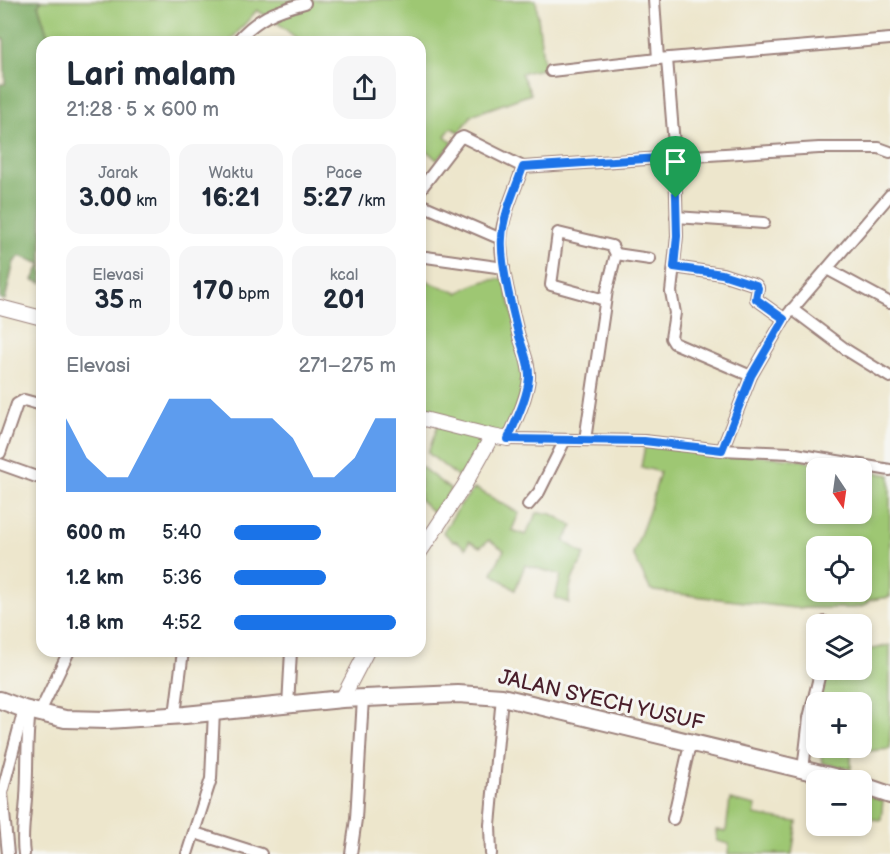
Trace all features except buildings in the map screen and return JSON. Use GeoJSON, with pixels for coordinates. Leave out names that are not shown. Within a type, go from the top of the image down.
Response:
{"type":"FeatureCollection","features":[{"type":"Feature","properties":{"kind":"main road","name":"JALAN SYECH YUSUF"},"geometry":{"type":"LineString","coordinates":[[0,700],[65,719],[107,720],[288,706],[342,699],[458,694],[502,697],[806,771]]}},
{"type":"Feature","properties":{"kind":"main road"},"geometry":{"type":"LineString","coordinates":[[872,789],[890,795]]}},
{"type":"Feature","properties":{"kind":"street"},"geometry":{"type":"LineString","coordinates":[[654,0],[675,157],[677,236],[671,292],[675,313],[671,340],[674,344],[751,376]]}},
{"type":"Feature","properties":{"kind":"street"},"geometry":{"type":"LineString","coordinates":[[242,36],[259,19],[279,10],[305,3]]}},
{"type":"Feature","properties":{"kind":"street"},"geometry":{"type":"LineString","coordinates":[[551,70],[890,39]]}},
{"type":"Feature","properties":{"kind":"street"},"geometry":{"type":"LineString","coordinates":[[426,181],[460,138],[467,138],[523,167],[855,147],[879,148],[890,152]]}},
{"type":"Feature","properties":{"kind":"street"},"geometry":{"type":"LineString","coordinates":[[508,439],[518,417],[529,380],[529,372],[504,268],[501,239],[505,219],[523,167]]}},
{"type":"Feature","properties":{"kind":"street"},"geometry":{"type":"LineString","coordinates":[[722,450],[751,376],[784,319],[890,195]]}},
{"type":"Feature","properties":{"kind":"street"},"geometry":{"type":"LineString","coordinates":[[426,207],[501,239]]}},
{"type":"Feature","properties":{"kind":"street"},"geometry":{"type":"LineString","coordinates":[[676,217],[764,224]]}},
{"type":"Feature","properties":{"kind":"street"},"geometry":{"type":"LineString","coordinates":[[585,440],[605,300],[616,254],[612,246],[558,233],[551,285],[605,300]]}},
{"type":"Feature","properties":{"kind":"street"},"geometry":{"type":"LineString","coordinates":[[616,254],[650,259]]}},
{"type":"Feature","properties":{"kind":"street"},"geometry":{"type":"LineString","coordinates":[[426,257],[504,268]]}},
{"type":"Feature","properties":{"kind":"street"},"geometry":{"type":"LineString","coordinates":[[674,267],[722,274],[756,285],[758,288],[756,299],[784,319]]}},
{"type":"Feature","properties":{"kind":"street"},"geometry":{"type":"LineString","coordinates":[[827,269],[890,303]]}},
{"type":"Feature","properties":{"kind":"street"},"geometry":{"type":"LineString","coordinates":[[0,307],[36,316]]}},
{"type":"Feature","properties":{"kind":"street"},"geometry":{"type":"LineString","coordinates":[[792,309],[848,351],[890,377]]}},
{"type":"Feature","properties":{"kind":"street"},"geometry":{"type":"LineString","coordinates":[[0,453],[17,404],[24,400],[36,403]]}},
{"type":"Feature","properties":{"kind":"street"},"geometry":{"type":"LineString","coordinates":[[426,420],[508,439],[644,441],[722,450],[790,453],[890,470]]}},
{"type":"Feature","properties":{"kind":"street"},"geometry":{"type":"LineString","coordinates":[[426,543],[464,486],[492,436]]}},
{"type":"Feature","properties":{"kind":"street"},"geometry":{"type":"LineString","coordinates":[[528,505],[539,492],[565,440]]}},
{"type":"Feature","properties":{"kind":"street"},"geometry":{"type":"LineString","coordinates":[[0,464],[36,477]]}},
{"type":"Feature","properties":{"kind":"street"},"geometry":{"type":"LineString","coordinates":[[8,854],[1,794],[31,710],[65,657]]}},
{"type":"Feature","properties":{"kind":"street"},"geometry":{"type":"LineString","coordinates":[[175,715],[182,657]]}},
{"type":"Feature","properties":{"kind":"street"},"geometry":{"type":"LineString","coordinates":[[288,706],[291,657]]}},
{"type":"Feature","properties":{"kind":"street"},"geometry":{"type":"LineString","coordinates":[[342,699],[364,657]]}},
{"type":"Feature","properties":{"kind":"street"},"geometry":{"type":"LineString","coordinates":[[803,770],[810,718],[819,680]]}},
{"type":"Feature","properties":{"kind":"street"},"geometry":{"type":"LineString","coordinates":[[491,854],[490,825],[502,697]]}},
{"type":"Feature","properties":{"kind":"street"},"geometry":{"type":"LineString","coordinates":[[351,854],[356,819],[363,698]]}},
{"type":"Feature","properties":{"kind":"street"},"geometry":{"type":"LineString","coordinates":[[24,854],[22,838],[26,797],[27,734],[31,710]]}},
{"type":"Feature","properties":{"kind":"street"},"geometry":{"type":"LineString","coordinates":[[187,854],[211,779],[214,711]]}},
{"type":"Feature","properties":{"kind":"street"},"geometry":{"type":"LineString","coordinates":[[674,819],[690,744]]}},
{"type":"Feature","properties":{"kind":"street"},"geometry":{"type":"LineString","coordinates":[[195,833],[261,854]]}},
{"type":"Feature","properties":{"kind":"green space"},"geometry":{"type":"Polygon","coordinates":[[[0,0],[42,0],[38,5],[48,36],[36,36],[36,262],[20,256],[14,262],[5,300],[0,299],[0,84],[5,84],[4,39],[0,39],[0,0]]]}},
{"type":"Feature","properties":{"kind":"green space"},"geometry":{"type":"Polygon","coordinates":[[[42,0],[536,0],[544,69],[521,73],[531,94],[472,115],[460,132],[451,128],[445,136],[453,143],[437,160],[426,150],[426,36],[294,36],[257,10],[234,36],[48,36],[38,4],[42,0]]]}},
{"type":"Feature","properties":{"kind":"green space"},"geometry":{"type":"Polygon","coordinates":[[[426,279],[458,293],[480,283],[504,279],[526,368],[525,384],[511,424],[494,448],[458,477],[428,453],[441,416],[426,412],[426,279]]]}},
{"type":"Feature","properties":{"kind":"green space"},"geometry":{"type":"Polygon","coordinates":[[[645,446],[806,461],[806,524],[872,524],[872,472],[890,475],[890,597],[872,600],[872,536],[806,536],[806,602],[868,602],[864,606],[794,608],[650,589],[633,554],[660,472],[641,467],[645,446]]]}},
{"type":"Feature","properties":{"kind":"green space"},"geometry":{"type":"Polygon","coordinates":[[[426,471],[451,490],[435,514],[426,506],[426,471]]]}},
{"type":"Feature","properties":{"kind":"green space"},"geometry":{"type":"Polygon","coordinates":[[[475,488],[519,513],[512,530],[525,535],[537,513],[550,513],[573,526],[564,541],[585,555],[571,583],[569,603],[555,598],[561,575],[525,565],[515,590],[492,573],[504,550],[489,540],[480,547],[469,541],[466,548],[443,532],[461,504],[475,488]]]}},
{"type":"Feature","properties":{"kind":"green space"},"geometry":{"type":"Polygon","coordinates":[[[890,645],[890,749],[872,751],[872,692],[819,692],[822,680],[872,680],[873,649],[890,645]]]}},
{"type":"Feature","properties":{"kind":"green space"},"geometry":{"type":"Polygon","coordinates":[[[821,758],[851,758],[851,769],[822,763],[821,758]]]}},
{"type":"Feature","properties":{"kind":"green space"},"geometry":{"type":"Polygon","coordinates":[[[872,797],[883,800],[881,820],[872,819],[872,797]]]}},
{"type":"Feature","properties":{"kind":"green space"},"geometry":{"type":"Polygon","coordinates":[[[730,800],[756,806],[754,815],[797,822],[792,854],[728,854],[729,844],[717,841],[716,830],[726,831],[730,800]]]}},
{"type":"Feature","properties":{"kind":"route"},"geometry":{"type":"LineString","coordinates":[[675,157],[676,198],[677,236],[674,267],[722,274],[756,285],[758,288],[756,299],[784,319],[751,376],[722,450],[644,441],[508,439],[518,417],[529,380],[529,372],[504,268],[501,239],[505,219],[523,167],[675,157]]}}]}
